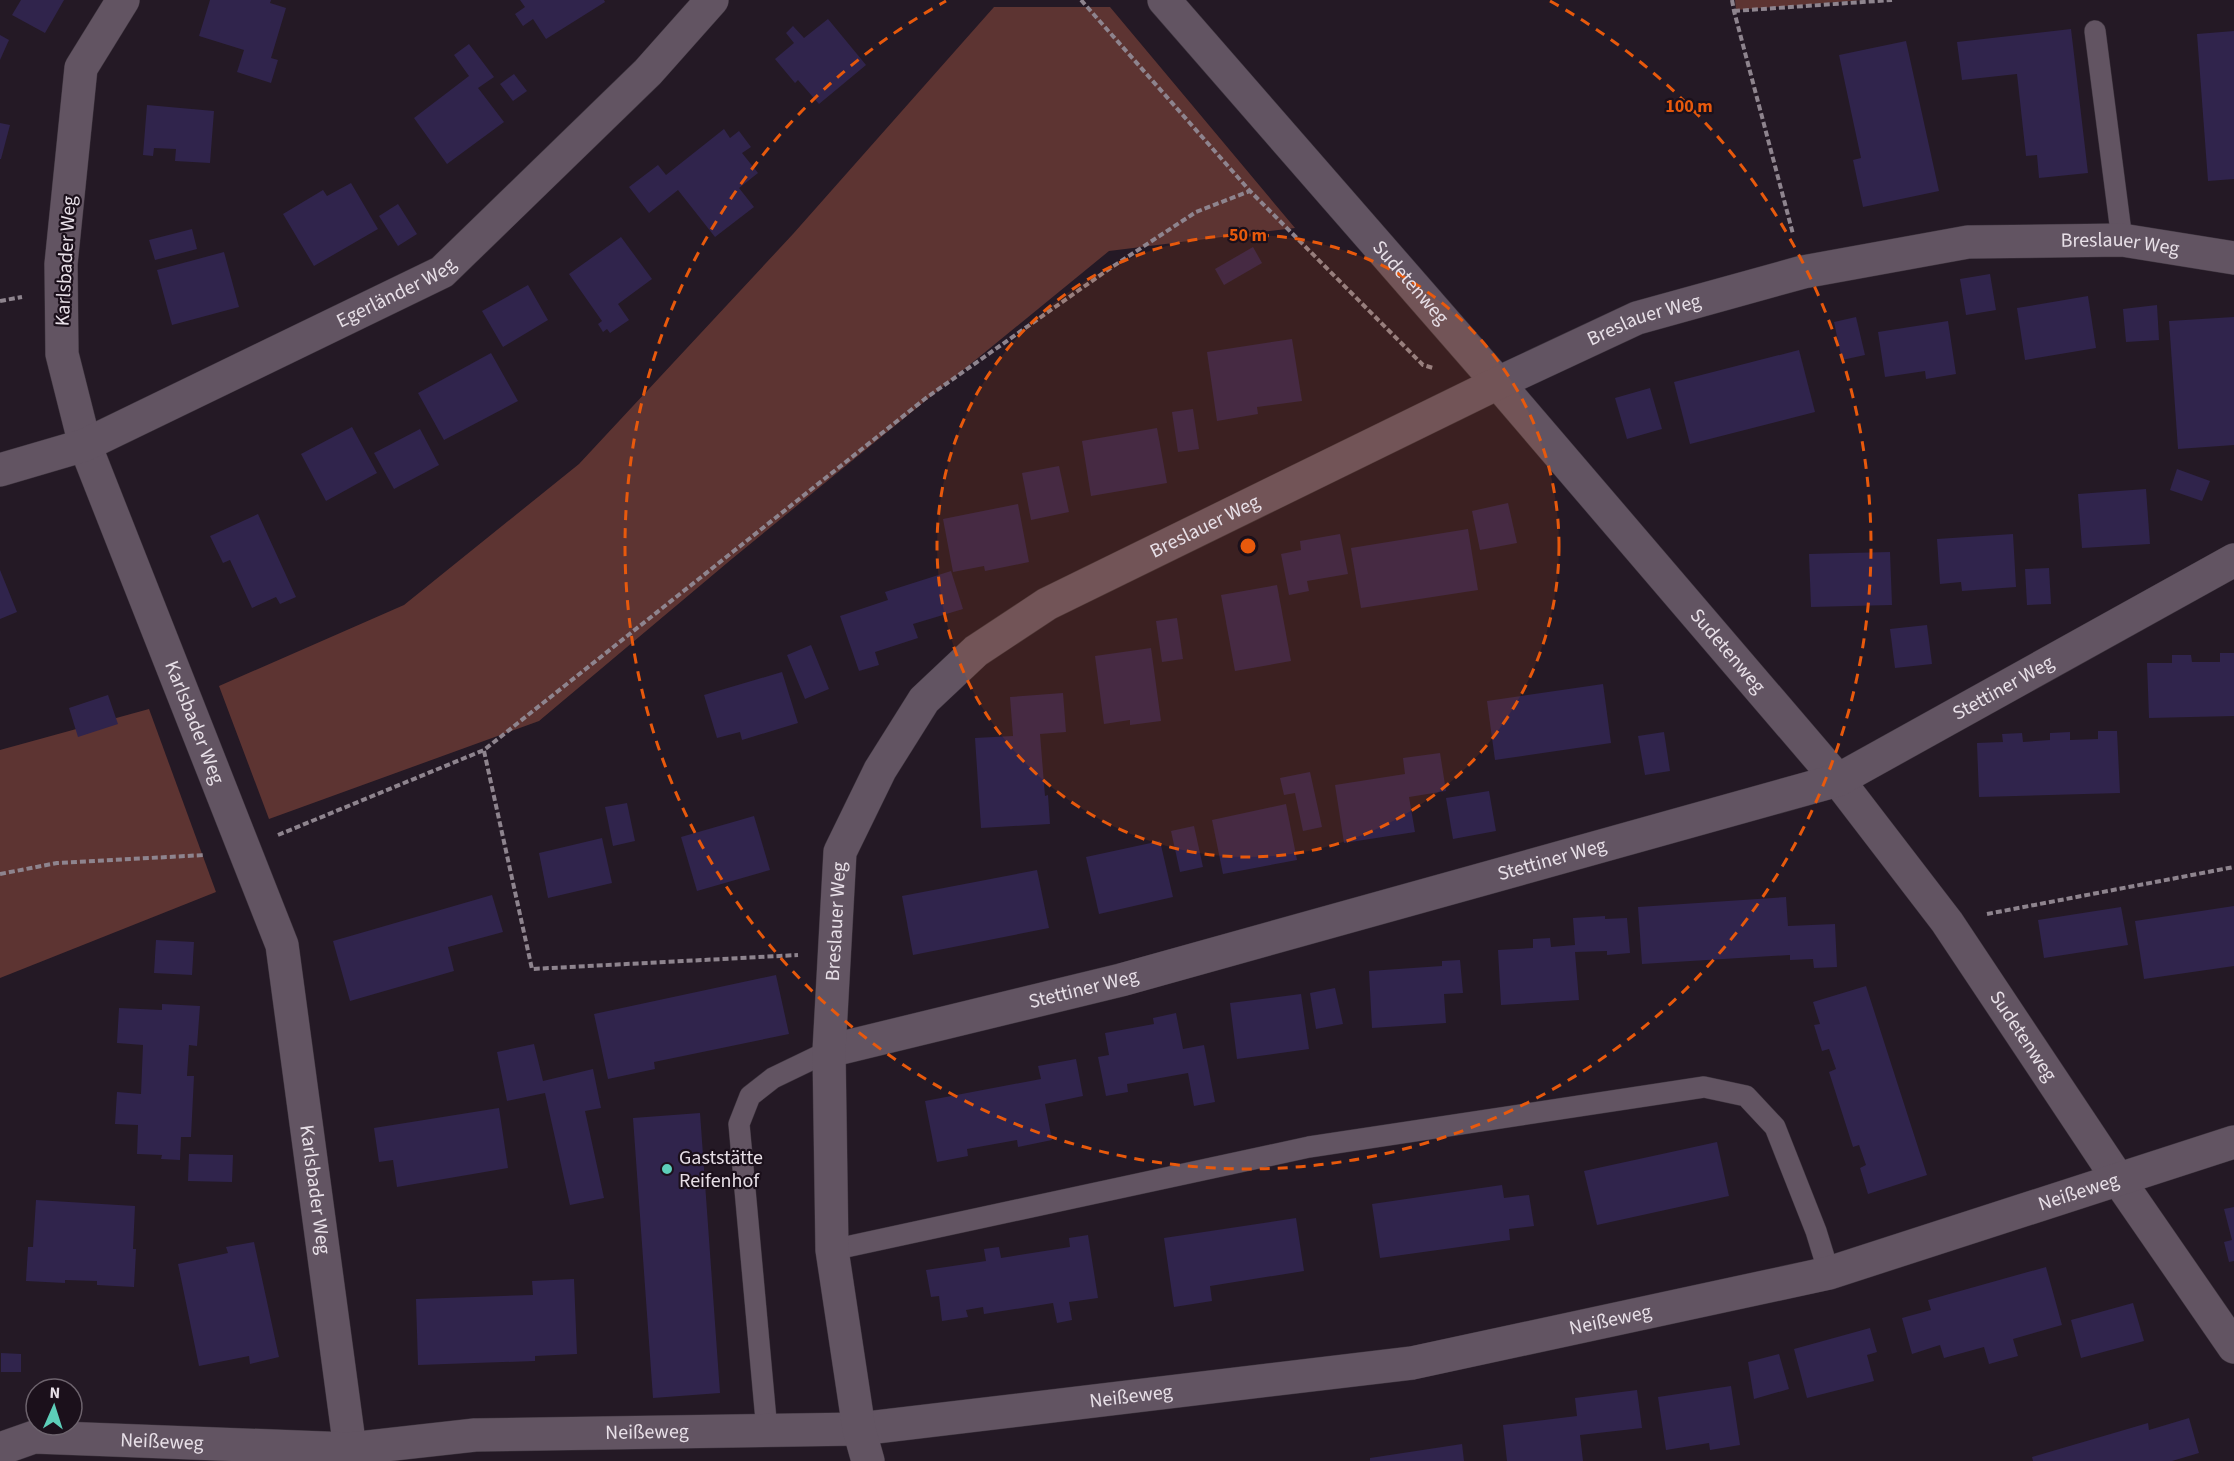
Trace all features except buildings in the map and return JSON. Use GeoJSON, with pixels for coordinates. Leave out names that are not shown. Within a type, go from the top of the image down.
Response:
{"type":"FeatureCollection","features":[{"type":"Feature","properties":{"kind":"street","name":"Karlsbader Weg"},"geometry":{"type":"LineString","coordinates":[[123,0],[81,68],[61,264],[62,354],[85,445],[282,945],[350,1455]]}},
{"type":"Feature","properties":{"kind":"street","name":"Egerländer Weg"},"geometry":{"type":"LineString","coordinates":[[0,470],[85,445],[442,272],[648,72],[712,0]]}},
{"type":"Feature","properties":{"kind":"street","name":"Sudetenweg"},"geometry":{"type":"LineString","coordinates":[[1164,0],[1498,383],[1838,780],[1947,922],[2118,1179],[2234,1347]]}},
{"type":"Feature","properties":{"kind":"street","name":"Breslauer Weg"},"geometry":{"type":"LineString","coordinates":[[868,1461],[859,1429],[832,1250],[830,1051],[840,852],[880,770],[924,700],[976,651],[1047,604],[1498,383],[1637,318],[1803,272],[1968,242],[2122,240],[2234,258]]}},
{"type":"Feature","properties":{"kind":"street","name":"Stettiner Weg"},"geometry":{"type":"LineString","coordinates":[[830,1051],[1121,980],[1838,780],[2234,560]]}},
{"type":"Feature","properties":{"kind":"street","name":"Neißeweg"},"geometry":{"type":"LineString","coordinates":[[0,1449],[34,1437],[350,1455],[475,1435],[859,1429],[1412,1363],[1828,1273],[2234,1142]]}},
{"type":"Feature","properties":{"kind":"lane"},"geometry":{"type":"LineString","coordinates":[[2095,31],[2122,240]]}},
{"type":"Feature","properties":{"kind":"lane"},"geometry":{"type":"LineString","coordinates":[[767,1431],[739,1124],[750,1096],[774,1078],[830,1051]]}},
{"type":"Feature","properties":{"kind":"lane"},"geometry":{"type":"LineString","coordinates":[[832,1250],[1309,1147],[1704,1088],[1746,1096],[1775,1126],[1816,1231],[1828,1273]]}},
{"type":"Feature","properties":{"kind":"path"},"geometry":{"type":"LineString","coordinates":[[1081,0],[1250,191],[1423,366],[1434,368]]}},
{"type":"Feature","properties":{"kind":"path"},"geometry":{"type":"LineString","coordinates":[[1732,0],[1803,272]]}},
{"type":"Feature","properties":{"kind":"path"},"geometry":{"type":"LineString","coordinates":[[1734,12],[1892,0]]}},
{"type":"Feature","properties":{"kind":"path"},"geometry":{"type":"LineString","coordinates":[[0,874],[57,863],[213,855],[245,849],[484,750],[926,398],[1109,269],[1196,212],[1250,191]]}},
{"type":"Feature","properties":{"kind":"path"},"geometry":{"type":"LineString","coordinates":[[484,750],[531,969],[835,953]]}},
{"type":"Feature","properties":{"kind":"path"},"geometry":{"type":"LineString","coordinates":[[1947,922],[2234,867]]}},
{"type":"Feature","properties":{"kind":"shaded area"},"geometry":{"type":"Polygon","coordinates":[[[1735,0],[1863,0],[1736,10],[1735,0]]]}},
{"type":"Feature","properties":{"kind":"shaded area"},"geometry":{"type":"Polygon","coordinates":[[[994,7],[1110,7],[1295,228],[1109,251],[733,558],[539,721],[269,819],[219,686],[404,605],[579,464],[793,234],[994,7]]]}},
{"type":"Feature","properties":{"kind":"shaded area"},"geometry":{"type":"Polygon","coordinates":[[[149,709],[216,892],[0,978],[0,750],[149,709]]]}},
{"type":"Feature","properties":{"kind":"place","name":"Gaststätte Reifenhof"},"geometry":{"type":"Point","coordinates":[667,1169]}}]}
